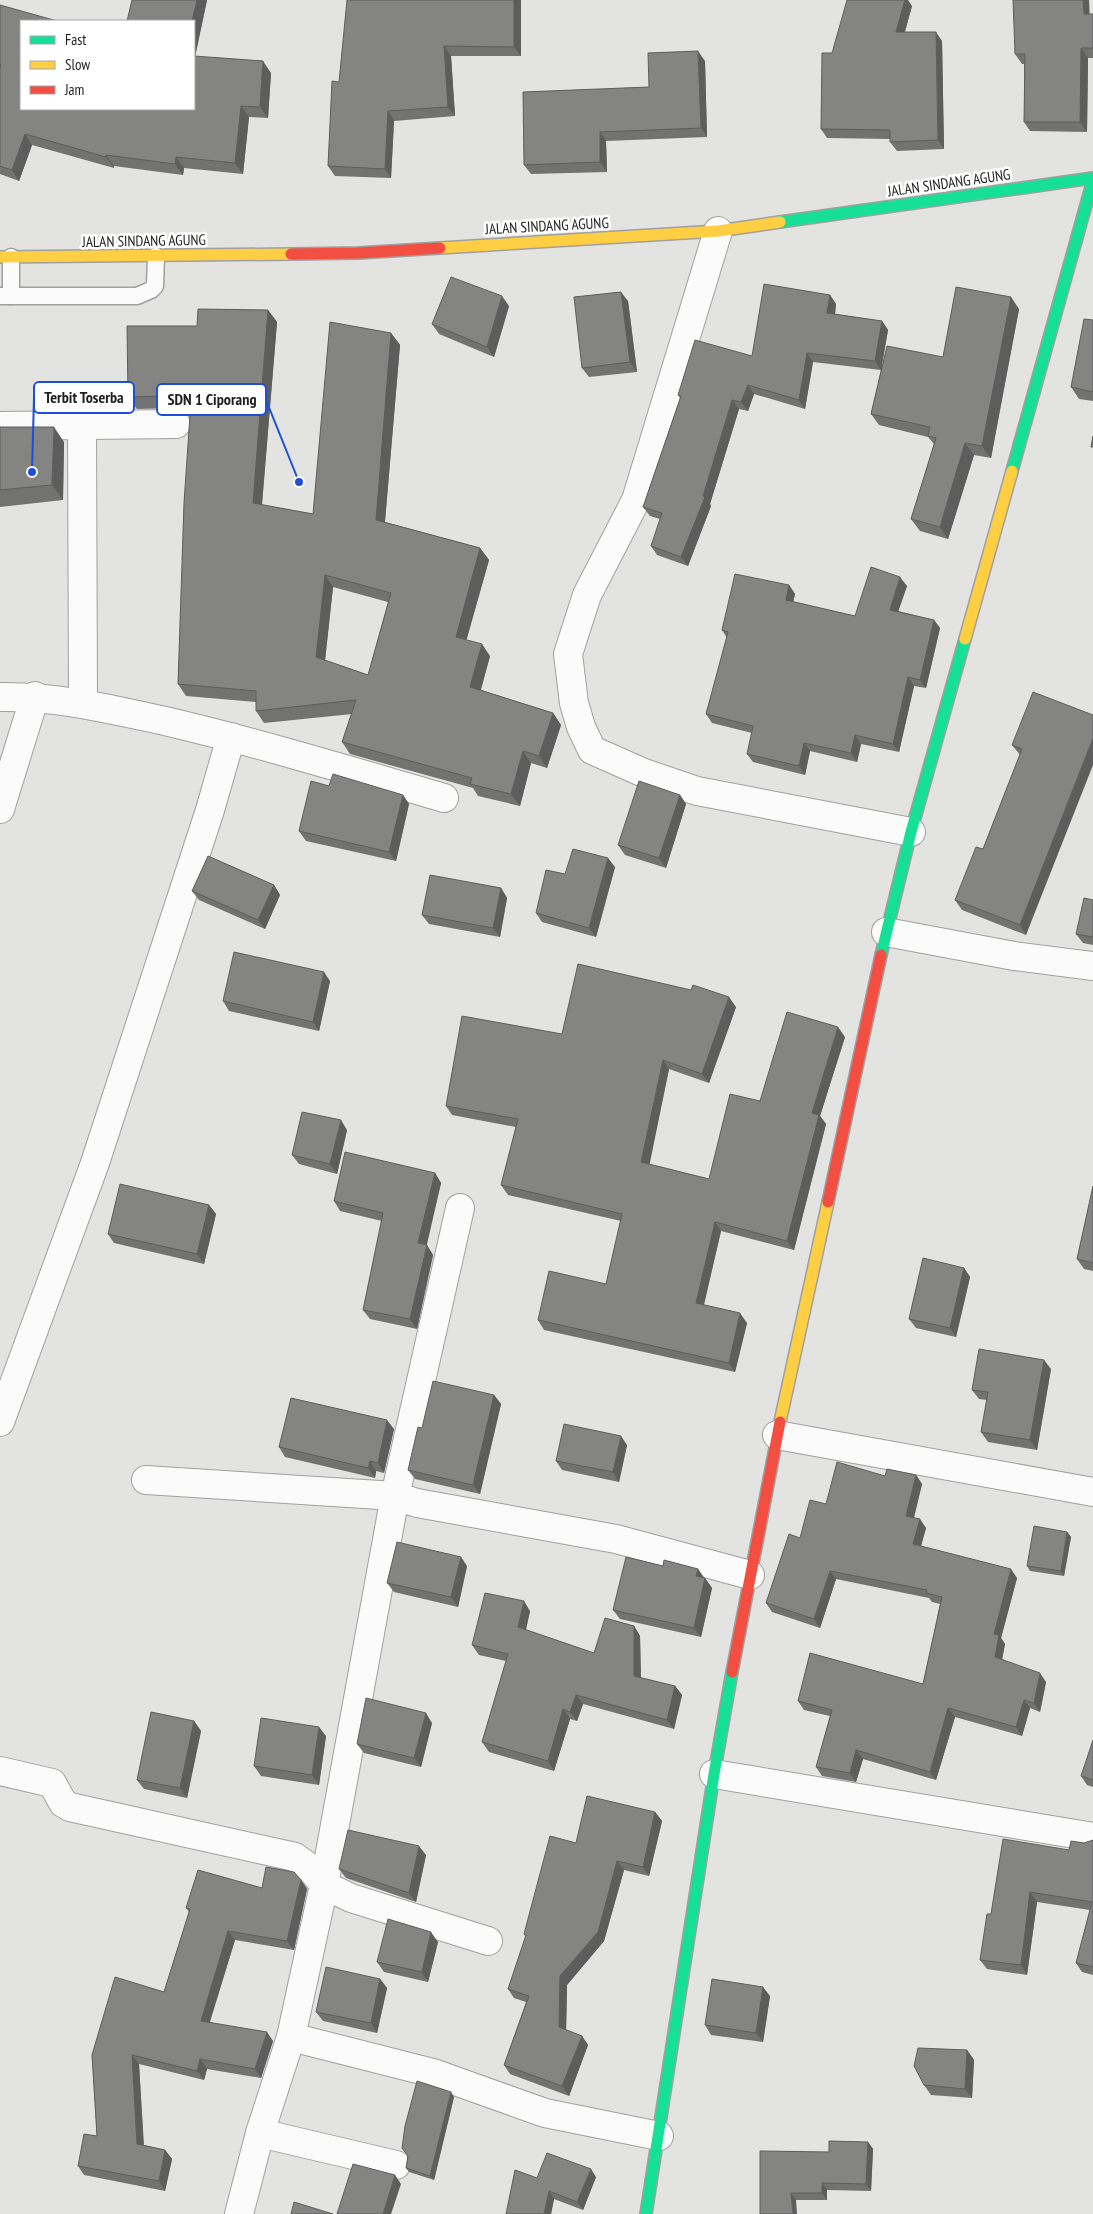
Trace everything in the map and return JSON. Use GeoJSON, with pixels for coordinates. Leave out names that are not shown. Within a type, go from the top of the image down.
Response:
{"type":"FeatureCollection","features":[{"type":"Feature","properties":{"kind":"street","name":"JALAN SINDANG AGUNG"},"geometry":{"type":"LineString","coordinates":[[6,257],[358,253],[718,231],[1093,179]]}},
{"type":"Feature","properties":{"kind":"street"},"geometry":{"type":"LineString","coordinates":[[646,2214],[714,1774],[750,1575],[777,1435],[886,932],[911,832],[1093,179]]}},
{"type":"Feature","properties":{"kind":"street"},"geometry":{"type":"LineString","coordinates":[[718,231],[636,500],[586,595],[568,654],[574,703],[581,727],[592,750],[644,773],[698,791],[911,832]]}},
{"type":"Feature","properties":{"kind":"street"},"geometry":{"type":"LineString","coordinates":[[82,424],[84,704]]}},
{"type":"Feature","properties":{"kind":"street"},"geometry":{"type":"LineString","coordinates":[[0,426],[176,424]]}},
{"type":"Feature","properties":{"kind":"street"},"geometry":{"type":"LineString","coordinates":[[0,809],[35,696]]}},
{"type":"Feature","properties":{"kind":"street"},"geometry":{"type":"LineString","coordinates":[[0,697],[35,696],[84,704],[231,737],[444,798]]}},
{"type":"Feature","properties":{"kind":"street"},"geometry":{"type":"LineString","coordinates":[[1,1416],[95,1162],[210,810],[231,737]]}},
{"type":"Feature","properties":{"kind":"street"},"geometry":{"type":"LineString","coordinates":[[886,932],[1014,956],[1093,966]]}},
{"type":"Feature","properties":{"kind":"street"},"geometry":{"type":"LineString","coordinates":[[239,2214],[260,2133],[291,2036],[324,1886],[395,1496],[460,1208]]}},
{"type":"Feature","properties":{"kind":"street"},"geometry":{"type":"LineString","coordinates":[[777,1435],[1093,1492]]}},
{"type":"Feature","properties":{"kind":"street"},"geometry":{"type":"LineString","coordinates":[[146,1480],[395,1496],[417,1503],[616,1539],[750,1575]]}},
{"type":"Feature","properties":{"kind":"street"},"geometry":{"type":"LineString","coordinates":[[0,1771],[52,1783],[63,1803],[70,1807],[295,1857],[310,1869],[324,1886],[351,1898],[488,1941]]}},
{"type":"Feature","properties":{"kind":"street"},"geometry":{"type":"LineString","coordinates":[[714,1774],[1093,1837]]}},
{"type":"Feature","properties":{"kind":"street"},"geometry":{"type":"LineString","coordinates":[[291,2036],[433,2073],[545,2113],[659,2136]]}},
{"type":"Feature","properties":{"kind":"street"},"geometry":{"type":"LineString","coordinates":[[260,2133],[396,2165]]}},
{"type":"Feature","properties":{"kind":"lane"},"geometry":{"type":"LineString","coordinates":[[6,257],[6,296],[137,296],[151,290],[155,286],[156,256]]}},
{"type":"Feature","properties":{"kind":"building"},"geometry":{"type":"Polygon","coordinates":[[[132,0],[197,0],[192,20],[127,20],[132,0]]]}},
{"type":"Feature","properties":{"kind":"building"},"geometry":{"type":"Polygon","coordinates":[[[347,0],[514,0],[514,47],[444,46],[448,107],[388,111],[385,169],[328,166],[332,81],[339,82],[347,0]]]}},
{"type":"Feature","properties":{"kind":"building"},"geometry":{"type":"Polygon","coordinates":[[[847,0],[905,0],[896,32],[936,32],[938,140],[890,142],[890,130],[821,129],[822,53],[832,53],[847,0]]]}},
{"type":"Feature","properties":{"kind":"building"},"geometry":{"type":"Polygon","coordinates":[[[1013,0],[1083,0],[1084,14],[1093,14],[1093,48],[1081,48],[1080,122],[1024,122],[1025,54],[1015,54],[1013,0]]]}},
{"type":"Feature","properties":{"kind":"building"},"geometry":{"type":"Polygon","coordinates":[[[0,5],[53,20],[20,20],[20,110],[195,110],[195,56],[263,61],[260,107],[241,106],[235,163],[176,157],[175,164],[106,155],[106,157],[25,134],[12,170],[0,166],[0,5]]]}},
{"type":"Feature","properties":{"kind":"building"},"geometry":{"type":"Polygon","coordinates":[[[698,51],[701,128],[600,132],[600,162],[524,165],[523,92],[649,87],[648,53],[698,51]]]}},
{"type":"Feature","properties":{"kind":"building"},"geometry":{"type":"Polygon","coordinates":[[[451,277],[502,296],[487,347],[432,324],[451,277]]]}},
{"type":"Feature","properties":{"kind":"building"},"geometry":{"type":"Polygon","coordinates":[[[764,284],[830,295],[827,313],[882,321],[875,361],[807,353],[799,400],[748,385],[741,402],[732,400],[703,496],[705,497],[681,557],[651,546],[662,513],[643,507],[681,396],[678,395],[695,340],[752,356],[764,284]]]}},
{"type":"Feature","properties":{"kind":"building"},"geometry":{"type":"Polygon","coordinates":[[[956,287],[1011,297],[982,446],[965,443],[940,527],[911,519],[936,438],[928,436],[930,427],[871,414],[887,346],[943,357],[956,287]]]}},
{"type":"Feature","properties":{"kind":"building"},"geometry":{"type":"Polygon","coordinates":[[[621,292],[630,362],[582,368],[574,297],[621,292]]]}},
{"type":"Feature","properties":{"kind":"building"},"geometry":{"type":"Polygon","coordinates":[[[198,309],[268,310],[253,503],[313,514],[330,322],[391,333],[376,520],[480,548],[456,637],[482,644],[470,687],[553,713],[539,756],[523,751],[511,794],[470,784],[472,778],[342,742],[356,700],[256,711],[256,691],[178,684],[184,503],[191,400],[177,400],[167,396],[128,397],[127,326],[197,326],[198,309]],[[325,575],[316,657],[368,675],[391,593],[325,575]]]}},
{"type":"Feature","properties":{"kind":"building"},"geometry":{"type":"Polygon","coordinates":[[[1084,319],[1093,320],[1093,392],[1071,387],[1084,319]]]}},
{"type":"Feature","properties":{"kind":"building"},"geometry":{"type":"Polygon","coordinates":[[[0,427],[54,427],[52,485],[0,490],[0,427]]]}},
{"type":"Feature","properties":{"kind":"building"},"geometry":{"type":"Polygon","coordinates":[[[871,567],[900,577],[890,610],[934,620],[920,680],[908,677],[893,744],[855,735],[851,753],[804,743],[799,766],[747,754],[753,726],[706,714],[728,632],[722,630],[735,574],[789,585],[786,600],[855,616],[871,567]]]}},
{"type":"Feature","properties":{"kind":"building"},"geometry":{"type":"Polygon","coordinates":[[[1033,692],[1093,715],[1093,738],[1020,925],[955,900],[976,847],[983,849],[1022,749],[1012,745],[1033,692]]]}},
{"type":"Feature","properties":{"kind":"building"},"geometry":{"type":"Polygon","coordinates":[[[333,774],[403,795],[389,852],[299,831],[311,781],[329,786],[333,774]]]}},
{"type":"Feature","properties":{"kind":"building"},"geometry":{"type":"Polygon","coordinates":[[[639,781],[680,795],[659,858],[618,845],[639,781]]]}},
{"type":"Feature","properties":{"kind":"building"},"geometry":{"type":"Polygon","coordinates":[[[573,849],[608,858],[589,928],[536,913],[546,870],[565,874],[573,849]]]}},
{"type":"Feature","properties":{"kind":"building"},"geometry":{"type":"Polygon","coordinates":[[[208,856],[274,885],[258,920],[192,891],[208,856]]]}},
{"type":"Feature","properties":{"kind":"building"},"geometry":{"type":"Polygon","coordinates":[[[430,875],[501,888],[493,928],[422,915],[430,875]]]}},
{"type":"Feature","properties":{"kind":"building"},"geometry":{"type":"Polygon","coordinates":[[[1084,898],[1093,900],[1093,937],[1076,934],[1084,898]]]}},
{"type":"Feature","properties":{"kind":"building"},"geometry":{"type":"Polygon","coordinates":[[[234,952],[324,972],[313,1022],[223,1001],[234,952]]]}},
{"type":"Feature","properties":{"kind":"building"},"geometry":{"type":"Polygon","coordinates":[[[578,964],[691,990],[693,985],[729,997],[702,1074],[663,1060],[641,1162],[709,1179],[730,1094],[760,1101],[787,1012],[838,1027],[812,1113],[819,1115],[787,1241],[715,1222],[696,1303],[740,1313],[729,1363],[538,1320],[549,1271],[606,1284],[622,1214],[501,1185],[518,1119],[446,1106],[462,1016],[562,1034],[578,964]]]}},
{"type":"Feature","properties":{"kind":"building"},"geometry":{"type":"Polygon","coordinates":[[[302,1112],[341,1120],[330,1164],[292,1155],[302,1112]]]}},
{"type":"Feature","properties":{"kind":"building"},"geometry":{"type":"Polygon","coordinates":[[[345,1152],[435,1173],[418,1243],[427,1245],[410,1319],[363,1310],[383,1213],[334,1201],[345,1152]]]}},
{"type":"Feature","properties":{"kind":"building"},"geometry":{"type":"Polygon","coordinates":[[[120,1184],[209,1205],[197,1254],[108,1234],[120,1184]]]}},
{"type":"Feature","properties":{"kind":"building"},"geometry":{"type":"Polygon","coordinates":[[[1093,1186],[1093,1263],[1077,1259],[1093,1186]]]}},
{"type":"Feature","properties":{"kind":"building"},"geometry":{"type":"Polygon","coordinates":[[[923,1258],[964,1268],[950,1328],[909,1319],[923,1258]]]}},
{"type":"Feature","properties":{"kind":"building"},"geometry":{"type":"Polygon","coordinates":[[[979,1349],[1044,1360],[1030,1440],[981,1432],[988,1392],[972,1390],[979,1349]]]}},
{"type":"Feature","properties":{"kind":"building"},"geometry":{"type":"Polygon","coordinates":[[[433,1381],[494,1395],[473,1485],[408,1470],[418,1427],[422,1428],[433,1381]]]}},
{"type":"Feature","properties":{"kind":"building"},"geometry":{"type":"Polygon","coordinates":[[[291,1398],[387,1420],[378,1463],[370,1461],[368,1468],[279,1447],[291,1398]]]}},
{"type":"Feature","properties":{"kind":"building"},"geometry":{"type":"Polygon","coordinates":[[[564,1424],[621,1436],[613,1472],[556,1461],[564,1424]]]}},
{"type":"Feature","properties":{"kind":"building"},"geometry":{"type":"Polygon","coordinates":[[[837,1462],[885,1476],[887,1469],[916,1475],[906,1516],[920,1519],[913,1544],[1011,1569],[994,1634],[999,1635],[995,1657],[1040,1673],[1034,1703],[1024,1700],[1016,1727],[948,1708],[930,1772],[856,1750],[850,1773],[816,1767],[832,1710],[798,1701],[810,1653],[923,1684],[942,1597],[926,1593],[927,1590],[830,1571],[814,1619],[766,1603],[789,1534],[800,1538],[810,1500],[826,1504],[837,1462]]]}},
{"type":"Feature","properties":{"kind":"building"},"geometry":{"type":"Polygon","coordinates":[[[1034,1526],[1067,1532],[1061,1571],[1027,1566],[1034,1526]]]}},
{"type":"Feature","properties":{"kind":"building"},"geometry":{"type":"Polygon","coordinates":[[[397,1542],[461,1557],[451,1597],[387,1583],[397,1542]]]}},
{"type":"Feature","properties":{"kind":"building"},"geometry":{"type":"Polygon","coordinates":[[[626,1557],[663,1566],[664,1560],[698,1569],[696,1576],[705,1578],[694,1628],[613,1610],[626,1557]]]}},
{"type":"Feature","properties":{"kind":"building"},"geometry":{"type":"Polygon","coordinates":[[[485,1593],[524,1601],[518,1627],[594,1653],[605,1618],[634,1626],[634,1676],[675,1686],[667,1720],[576,1695],[570,1712],[563,1709],[548,1761],[482,1742],[508,1654],[472,1645],[485,1593]]]}},
{"type":"Feature","properties":{"kind":"building"},"geometry":{"type":"Polygon","coordinates":[[[366,1698],[426,1713],[414,1758],[357,1744],[366,1698]]]}},
{"type":"Feature","properties":{"kind":"building"},"geometry":{"type":"Polygon","coordinates":[[[151,1712],[194,1721],[180,1788],[137,1780],[151,1712]]]}},
{"type":"Feature","properties":{"kind":"building"},"geometry":{"type":"Polygon","coordinates":[[[261,1718],[319,1727],[312,1775],[254,1766],[261,1718]]]}},
{"type":"Feature","properties":{"kind":"building"},"geometry":{"type":"Polygon","coordinates":[[[1093,1740],[1093,1780],[1081,1776],[1093,1740]]]}},
{"type":"Feature","properties":{"kind":"building"},"geometry":{"type":"Polygon","coordinates":[[[587,1796],[655,1812],[643,1867],[617,1861],[598,1932],[560,1976],[559,2027],[582,2036],[562,2086],[504,2065],[529,1996],[508,1989],[526,1935],[524,1934],[550,1836],[576,1843],[587,1796]]]}},
{"type":"Feature","properties":{"kind":"building"},"geometry":{"type":"Polygon","coordinates":[[[348,1830],[419,1846],[409,1893],[339,1869],[348,1830]]]}},
{"type":"Feature","properties":{"kind":"building"},"geometry":{"type":"Polygon","coordinates":[[[1003,1839],[1069,1850],[1071,1841],[1084,1843],[1093,1840],[1093,1967],[1076,1963],[1092,1902],[1030,1892],[1021,1965],[980,1960],[987,1914],[991,1914],[1003,1839]]]}},
{"type":"Feature","properties":{"kind":"building"},"geometry":{"type":"Polygon","coordinates":[[[266,1867],[294,1872],[301,1880],[287,1941],[228,1931],[201,2021],[267,2032],[255,2069],[200,2059],[197,2071],[132,2055],[137,2144],[165,2150],[159,2181],[78,2166],[84,2134],[97,2136],[92,2055],[115,1977],[164,1992],[190,1909],[186,1908],[198,1870],[262,1888],[266,1867]]]}},
{"type":"Feature","properties":{"kind":"building"},"geometry":{"type":"Polygon","coordinates":[[[388,1919],[431,1932],[422,1972],[377,1962],[388,1919]]]}},
{"type":"Feature","properties":{"kind":"building"},"geometry":{"type":"Polygon","coordinates":[[[326,1967],[380,1979],[371,2023],[316,2012],[326,1967]]]}},
{"type":"Feature","properties":{"kind":"building"},"geometry":{"type":"Polygon","coordinates":[[[712,1979],[763,1987],[756,2033],[705,2025],[712,1979]]]}},
{"type":"Feature","properties":{"kind":"building"},"geometry":{"type":"Polygon","coordinates":[[[918,2048],[967,2050],[965,2089],[924,2085],[914,2066],[918,2048]]]}},
{"type":"Feature","properties":{"kind":"building"},"geometry":{"type":"Polygon","coordinates":[[[417,2081],[451,2092],[430,2176],[406,2168],[408,2156],[402,2148],[405,2126],[417,2081]]]}},
{"type":"Feature","properties":{"kind":"building"},"geometry":{"type":"Polygon","coordinates":[[[829,2141],[868,2142],[866,2184],[822,2183],[822,2193],[791,2193],[793,2214],[760,2214],[760,2151],[829,2152],[829,2141]]]}},
{"type":"Feature","properties":{"kind":"building"},"geometry":{"type":"Polygon","coordinates":[[[547,2153],[591,2169],[577,2202],[549,2191],[544,2214],[506,2214],[515,2170],[537,2178],[547,2153]]]}},
{"type":"Feature","properties":{"kind":"building"},"geometry":{"type":"Polygon","coordinates":[[[353,2164],[395,2175],[383,2214],[337,2214],[353,2164]]]}},
{"type":"Feature","properties":{"kind":"building"},"geometry":{"type":"Polygon","coordinates":[[[294,2202],[333,2214],[291,2214],[294,2202]]]}},
{"type":"Feature","properties":{"kind":"traffic: fast"},"geometry":{"type":"LineString","coordinates":[[780,222],[1093,178]]}},
{"type":"Feature","properties":{"kind":"traffic: fast"},"geometry":{"type":"LineString","coordinates":[[1012,471],[1093,180]]}},
{"type":"Feature","properties":{"kind":"traffic: fast"},"geometry":{"type":"LineString","coordinates":[[881,955],[911,832],[965,639]]}},
{"type":"Feature","properties":{"kind":"traffic: fast"},"geometry":{"type":"LineString","coordinates":[[646,2214],[714,1774],[732,1672]]}},
{"type":"Feature","properties":{"kind":"traffic: slow"},"geometry":{"type":"LineString","coordinates":[[440,248],[718,231],[780,222]]}},
{"type":"Feature","properties":{"kind":"traffic: slow"},"geometry":{"type":"LineString","coordinates":[[0,257],[291,254]]}},
{"type":"Feature","properties":{"kind":"traffic: slow"},"geometry":{"type":"LineString","coordinates":[[965,639],[1012,471]]}},
{"type":"Feature","properties":{"kind":"traffic: slow"},"geometry":{"type":"LineString","coordinates":[[780,1422],[828,1202]]}},
{"type":"Feature","properties":{"kind":"traffic: jam"},"geometry":{"type":"LineString","coordinates":[[291,254],[358,253],[440,248]]}},
{"type":"Feature","properties":{"kind":"traffic: jam"},"geometry":{"type":"LineString","coordinates":[[828,1202],[881,955]]}},
{"type":"Feature","properties":{"kind":"traffic: jam"},"geometry":{"type":"LineString","coordinates":[[732,1672],[780,1422]]}},
{"type":"Feature","properties":{"kind":"place","name":"Terbit Toserba"},"geometry":{"type":"Point","coordinates":[32,472]}},
{"type":"Feature","properties":{"kind":"place","name":"SDN 1 Ciporang"},"geometry":{"type":"Point","coordinates":[299,482]}}]}
